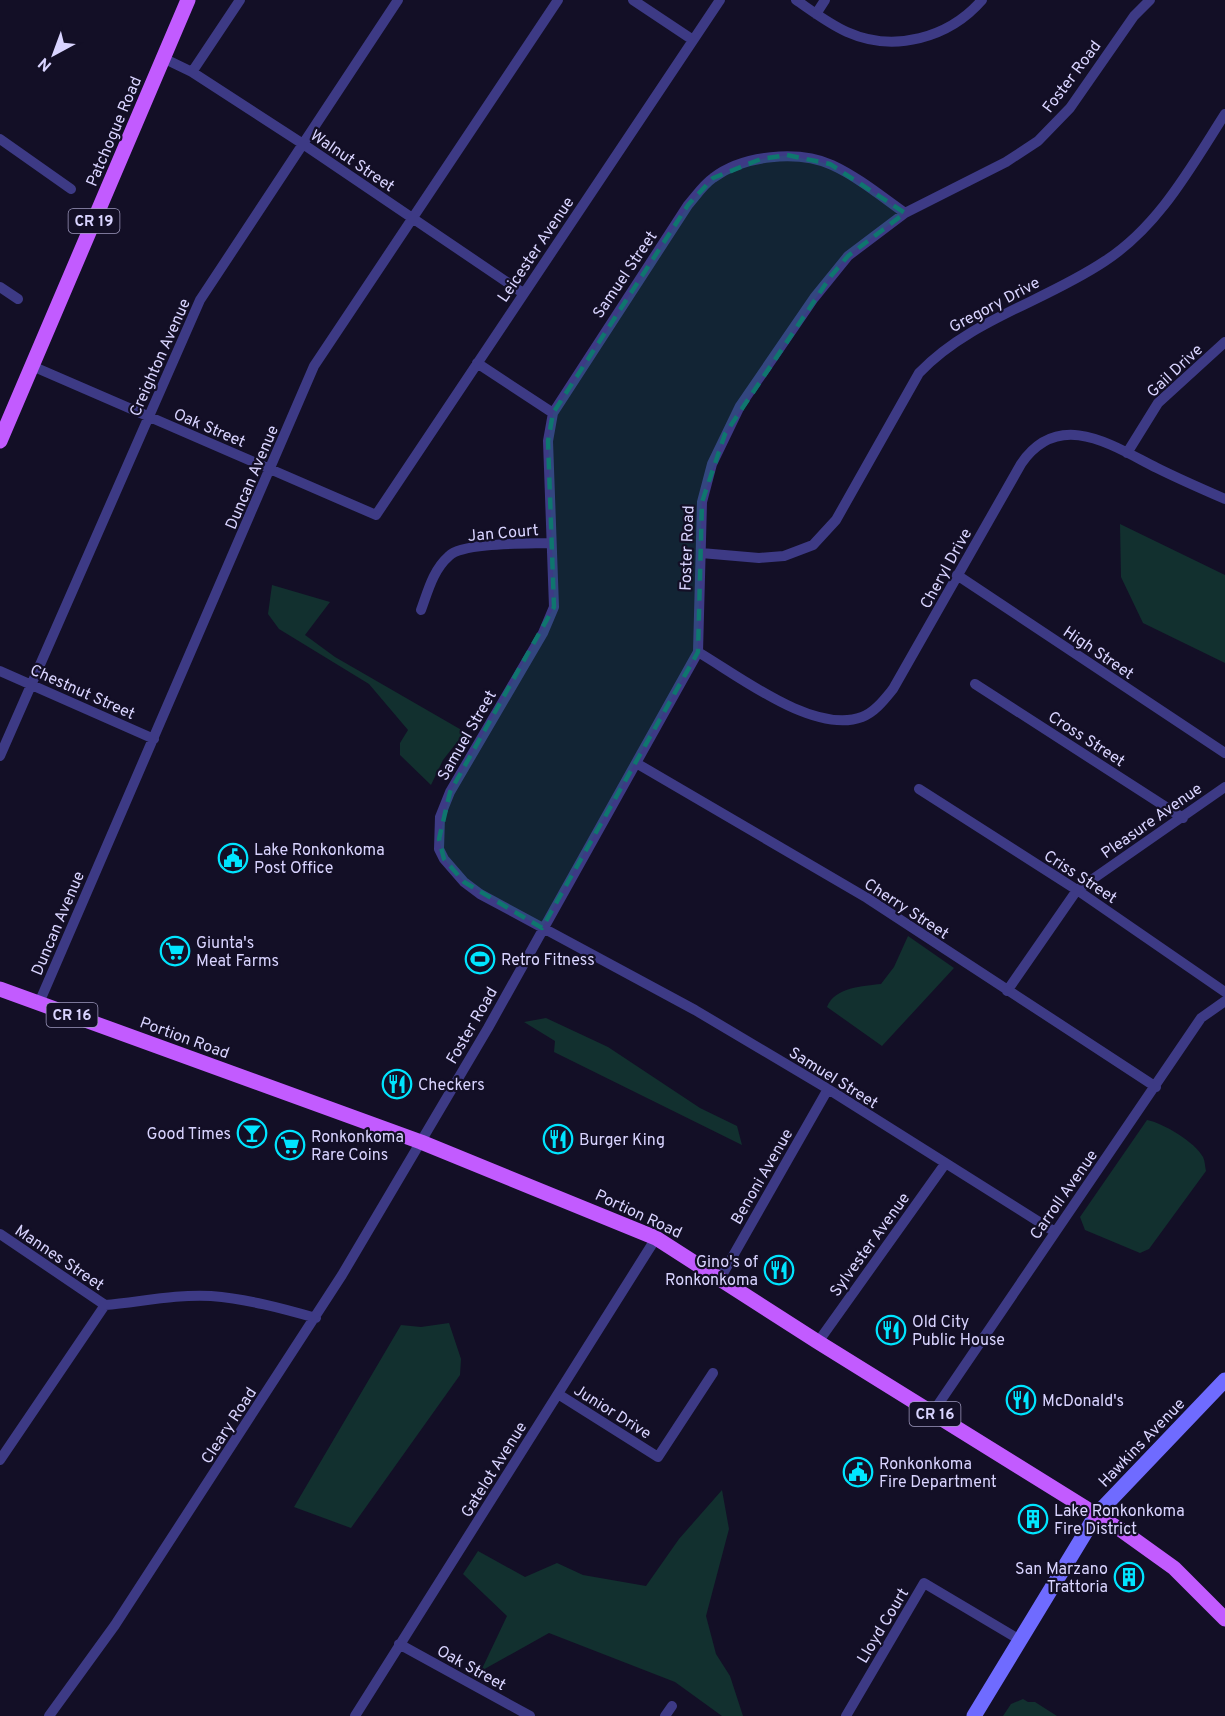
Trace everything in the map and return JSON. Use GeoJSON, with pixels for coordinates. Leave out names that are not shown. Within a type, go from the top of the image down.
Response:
{"type":"FeatureCollection","features":[{"type":"Feature","properties":{"kind":"main road","name":"Patchogue Road"},"geometry":{"type":"LineString","coordinates":[[2,431],[188,0]]}},
{"type":"Feature","properties":{"kind":"main road","name":"Portion Road"},"geometry":{"type":"LineString","coordinates":[[0,989],[421,1142],[656,1238],[1096,1515],[1174,1568],[1225,1619]]}},
{"type":"Feature","properties":{"kind":"street"},"geometry":{"type":"LineString","coordinates":[[192,72],[240,0]]}},
{"type":"Feature","properties":{"kind":"street","name":"Creighton Avenue"},"geometry":{"type":"LineString","coordinates":[[0,756],[200,300],[398,0]]}},
{"type":"Feature","properties":{"kind":"street","name":"Duncan Avenue"},"geometry":{"type":"LineString","coordinates":[[39,1004],[314,366],[558,0]]}},
{"type":"Feature","properties":{"kind":"street"},"geometry":{"type":"LineString","coordinates":[[633,0],[693,40]]}},
{"type":"Feature","properties":{"kind":"street","name":"Leicester Avenue"},"geometry":{"type":"LineString","coordinates":[[376,515],[720,0]]}},
{"type":"Feature","properties":{"kind":"street"},"geometry":{"type":"LineString","coordinates":[[796,0],[816,14],[858,36],[886,41],[911,41],[945,29],[974,9],[982,0]]}},
{"type":"Feature","properties":{"kind":"street"},"geometry":{"type":"LineString","coordinates":[[816,14],[825,0]]}},
{"type":"Feature","properties":{"kind":"street","name":"Foster Road"},"geometry":{"type":"LineString","coordinates":[[421,1142],[488,1028],[698,652],[702,502],[712,464],[740,406],[848,256],[904,213],[1005,162],[1038,141],[1070,108],[1134,16],[1150,0]]}},
{"type":"Feature","properties":{"kind":"street","name":"Walnut Street"},"geometry":{"type":"LineString","coordinates":[[163,58],[192,72],[303,144],[523,293]]}},
{"type":"Feature","properties":{"kind":"street","name":"Gregory Drive"},"geometry":{"type":"LineString","coordinates":[[701,554],[759,558],[784,556],[813,545],[836,520],[907,392],[927,365],[972,330],[1097,266],[1132,241],[1169,200],[1225,114]]}},
{"type":"Feature","properties":{"kind":"street"},"geometry":{"type":"LineString","coordinates":[[0,139],[71,189]]}},
{"type":"Feature","properties":{"kind":"street","name":"Samuel Street"},"geometry":{"type":"LineString","coordinates":[[904,213],[857,179],[830,164],[788,155],[761,159],[723,172],[706,184],[688,205],[553,413],[548,441],[554,607],[543,633],[450,792],[441,817],[439,839],[444,859],[464,882],[542,928],[695,1010],[828,1089],[1054,1232]]}},
{"type":"Feature","properties":{"kind":"street"},"geometry":{"type":"LineString","coordinates":[[0,287],[18,299]]}},
{"type":"Feature","properties":{"kind":"street","name":"Gail Drive"},"geometry":{"type":"LineString","coordinates":[[1127,453],[1158,403],[1225,342]]}},
{"type":"Feature","properties":{"kind":"street"},"geometry":{"type":"LineString","coordinates":[[477,363],[553,413]]}},
{"type":"Feature","properties":{"kind":"street","name":"Oak Street"},"geometry":{"type":"LineString","coordinates":[[32,366],[376,515]]}},
{"type":"Feature","properties":{"kind":"street","name":"Cheryl Drive"},"geometry":{"type":"LineString","coordinates":[[698,652],[805,715],[846,721],[864,717],[878,707],[893,689],[1022,464],[1035,448],[1056,436],[1077,434],[1097,438],[1185,482],[1225,499]]}},
{"type":"Feature","properties":{"kind":"street","name":"Jan Court"},"geometry":{"type":"LineString","coordinates":[[421,610],[431,581],[451,554],[467,549],[551,543]]}},
{"type":"Feature","properties":{"kind":"street","name":"High Street"},"geometry":{"type":"LineString","coordinates":[[957,575],[1225,753]]}},
{"type":"Feature","properties":{"kind":"street","name":"Chestnut Street"},"geometry":{"type":"LineString","coordinates":[[0,671],[154,738]]}},
{"type":"Feature","properties":{"kind":"street","name":"Cross Street"},"geometry":{"type":"LineString","coordinates":[[975,684],[1183,818]]}},
{"type":"Feature","properties":{"kind":"street","name":"Cherry Street"},"geometry":{"type":"LineString","coordinates":[[636,764],[867,898],[1156,1087]]}},
{"type":"Feature","properties":{"kind":"street","name":"Pleasure Avenue"},"geometry":{"type":"LineString","coordinates":[[1007,990],[1077,890],[1225,788]]}},
{"type":"Feature","properties":{"kind":"street","name":"Criss Street"},"geometry":{"type":"LineString","coordinates":[[919,789],[1077,890],[1225,992]]}},
{"type":"Feature","properties":{"kind":"street","name":"Carroll Avenue"},"geometry":{"type":"LineString","coordinates":[[933,1412],[1201,1018],[1225,1001]]}},
{"type":"Feature","properties":{"kind":"street","name":"Benoni Avenue"},"geometry":{"type":"LineString","coordinates":[[721,1277],[828,1089]]}},
{"type":"Feature","properties":{"kind":"street","name":"Cleary Road"},"geometry":{"type":"LineString","coordinates":[[49,1716],[115,1625],[316,1318],[421,1142]]}},
{"type":"Feature","properties":{"kind":"street","name":"Sylvester Avenue"},"geometry":{"type":"LineString","coordinates":[[818,1342],[945,1164]]}},
{"type":"Feature","properties":{"kind":"street","name":"Mannes Street"},"geometry":{"type":"LineString","coordinates":[[0,1234],[105,1305],[170,1297],[210,1296],[267,1304],[316,1318]]}},
{"type":"Feature","properties":{"kind":"street","name":"Gatelot Avenue"},"geometry":{"type":"LineString","coordinates":[[354,1716],[656,1238]]}},
{"type":"Feature","properties":{"kind":"street"},"geometry":{"type":"LineString","coordinates":[[0,1460],[105,1305]]}},
{"type":"Feature","properties":{"kind":"street","name":"Junior Drive"},"geometry":{"type":"LineString","coordinates":[[558,1394],[658,1457],[713,1373]]}},
{"type":"Feature","properties":{"kind":"street","name":"Hawkins Avenue"},"geometry":{"type":"LineString","coordinates":[[974,1716],[1096,1515],[1225,1380]]}},
{"type":"Feature","properties":{"kind":"street","name":"Lloyd Court"},"geometry":{"type":"LineString","coordinates":[[846,1716],[924,1583],[1020,1640]]}},
{"type":"Feature","properties":{"kind":"street","name":"Oak Street"},"geometry":{"type":"LineString","coordinates":[[399,1644],[530,1716]]}},
{"type":"Feature","properties":{"kind":"street"},"geometry":{"type":"LineString","coordinates":[[665,1716],[672,1706]]}},
{"type":"Feature","properties":{"kind":"highlighted area"},"geometry":{"type":"Polygon","coordinates":[[[787,155],[830,164],[905,213],[848,256],[831,276],[725,434],[702,502],[698,652],[542,928],[464,882],[444,859],[439,839],[450,792],[554,607],[548,441],[553,413],[688,205],[713,178],[761,159],[787,155]]]}},
{"type":"Feature","properties":{"kind":"green space"},"geometry":{"type":"Polygon","coordinates":[[[1120,524],[1225,575],[1225,663],[1143,623],[1121,577],[1120,524]]]}},
{"type":"Feature","properties":{"kind":"green space"},"geometry":{"type":"Polygon","coordinates":[[[272,585],[330,602],[305,635],[335,657],[465,732],[443,760],[431,785],[400,755],[400,743],[408,730],[369,684],[279,629],[268,614],[272,585]]]}},
{"type":"Feature","properties":{"kind":"green space"},"geometry":{"type":"Polygon","coordinates":[[[908,936],[954,968],[882,1046],[827,1007],[836,995],[843,991],[881,984],[894,967],[908,936]]]}},
{"type":"Feature","properties":{"kind":"green space"},"geometry":{"type":"Polygon","coordinates":[[[546,1018],[608,1047],[700,1108],[737,1126],[742,1145],[554,1052],[555,1041],[524,1022],[546,1018]]]}},
{"type":"Feature","properties":{"kind":"green space"},"geometry":{"type":"Polygon","coordinates":[[[1147,1120],[1170,1129],[1193,1145],[1203,1157],[1206,1171],[1149,1249],[1140,1253],[1085,1230],[1080,1217],[1147,1120]]]}},
{"type":"Feature","properties":{"kind":"green space"},"geometry":{"type":"Polygon","coordinates":[[[449,1323],[461,1359],[460,1375],[351,1528],[294,1507],[401,1325],[421,1327],[449,1323]]]}},
{"type":"Feature","properties":{"kind":"green space"},"geometry":{"type":"Polygon","coordinates":[[[722,1490],[729,1529],[706,1616],[716,1654],[730,1676],[743,1716],[722,1716],[675,1682],[549,1633],[481,1671],[507,1616],[463,1574],[478,1551],[525,1577],[557,1563],[583,1575],[646,1586],[679,1539],[722,1490]]]}},
{"type":"Feature","properties":{"kind":"green space"},"geometry":{"type":"Polygon","coordinates":[[[1023,1699],[1035,1702],[1057,1716],[1003,1716],[1011,1704],[1023,1699]]]}},
{"type":"Feature","properties":{"kind":"place","name":"Lake Ronkonkoma Post Office"},"geometry":{"type":"Point","coordinates":[233,858]}},
{"type":"Feature","properties":{"kind":"place","name":"Giunta's Meat Farms"},"geometry":{"type":"Point","coordinates":[175,951]}},
{"type":"Feature","properties":{"kind":"place","name":"Retro Fitness"},"geometry":{"type":"Point","coordinates":[480,959]}},
{"type":"Feature","properties":{"kind":"place","name":"Checkers"},"geometry":{"type":"Point","coordinates":[397,1084]}},
{"type":"Feature","properties":{"kind":"place","name":"Good Times"},"geometry":{"type":"Point","coordinates":[252,1133]}},
{"type":"Feature","properties":{"kind":"place","name":"Burger King"},"geometry":{"type":"Point","coordinates":[558,1139]}},
{"type":"Feature","properties":{"kind":"place","name":"Ronkonkoma Rare Coins"},"geometry":{"type":"Point","coordinates":[290,1145]}},
{"type":"Feature","properties":{"kind":"place","name":"Gino's of Ronkonkoma"},"geometry":{"type":"Point","coordinates":[779,1270]}},
{"type":"Feature","properties":{"kind":"place","name":"Old City Public House"},"geometry":{"type":"Point","coordinates":[891,1330]}},
{"type":"Feature","properties":{"kind":"place","name":"McDonald's"},"geometry":{"type":"Point","coordinates":[1021,1400]}},
{"type":"Feature","properties":{"kind":"place","name":"Ronkonkoma Fire Department"},"geometry":{"type":"Point","coordinates":[858,1472]}},
{"type":"Feature","properties":{"kind":"place","name":"Lake Ronkonkoma Fire District"},"geometry":{"type":"Point","coordinates":[1033,1519]}},
{"type":"Feature","properties":{"kind":"place","name":"San Marzano Trattoria"},"geometry":{"type":"Point","coordinates":[1129,1577]}}]}
